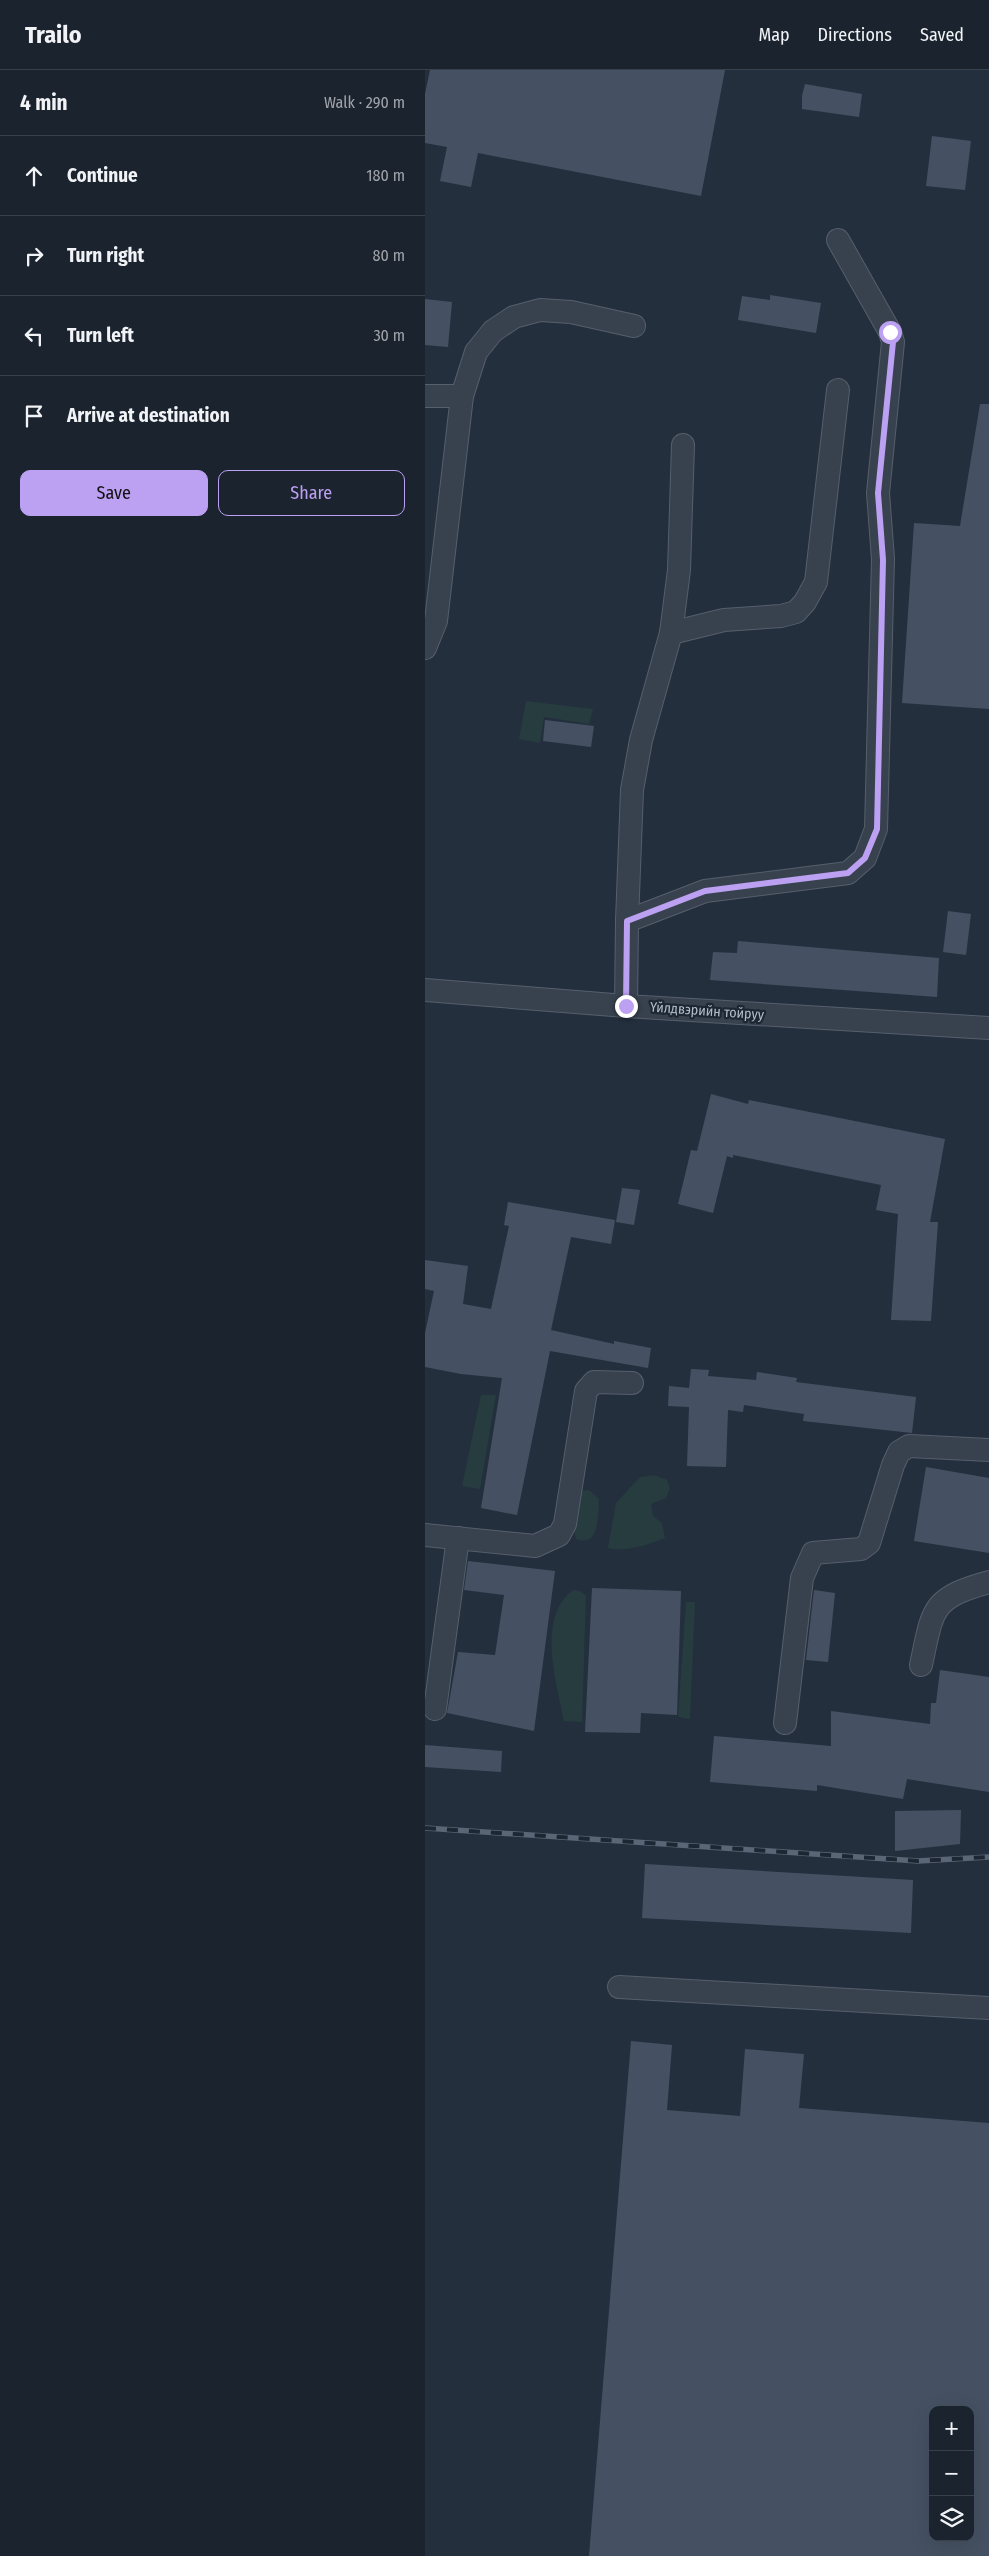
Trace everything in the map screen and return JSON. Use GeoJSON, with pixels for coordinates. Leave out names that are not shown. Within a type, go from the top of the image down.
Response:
{"type":"FeatureCollection","features":[{"type":"Feature","properties":{"kind":"lane"},"geometry":{"type":"LineString","coordinates":[[627,921],[705,891],[848,873],[865,858],[877,829],[883,560],[878,493],[893,342],[890,332],[838,240]]}},
{"type":"Feature","properties":{"kind":"lane"},"geometry":{"type":"LineString","coordinates":[[425,648],[436,621],[463,396],[476,352],[493,331],[514,317],[540,310],[571,312],[634,326]]}},
{"type":"Feature","properties":{"kind":"lane"},"geometry":{"type":"LineString","coordinates":[[671,633],[724,620],[781,616],[796,612],[805,602],[816,582],[838,390]]}},
{"type":"Feature","properties":{"kind":"lane"},"geometry":{"type":"LineString","coordinates":[[425,396],[463,396]]}},
{"type":"Feature","properties":{"kind":"lane"},"geometry":{"type":"LineString","coordinates":[[626,1006],[632,790],[641,740],[671,633],[679,570],[683,445]]}},
{"type":"Feature","properties":{"kind":"lane","name":"Үйлдвэрийн тойруу"},"geometry":{"type":"LineString","coordinates":[[425,990],[626,1006],[989,1028]]}},
{"type":"Feature","properties":{"kind":"lane"},"geometry":{"type":"LineString","coordinates":[[425,1535],[535,1546],[559,1535],[565,1524],[586,1391],[594,1382],[632,1382]]}},
{"type":"Feature","properties":{"kind":"lane"},"geometry":{"type":"LineString","coordinates":[[785,1724],[802,1578],[813,1553],[861,1549],[869,1543],[893,1464],[899,1452],[909,1446],[989,1450]]}},
{"type":"Feature","properties":{"kind":"lane"},"geometry":{"type":"LineString","coordinates":[[435,1709],[458,1538]]}},
{"type":"Feature","properties":{"kind":"lane"},"geometry":{"type":"LineString","coordinates":[[921,1665],[932,1616],[942,1602],[961,1590],[989,1582]]}},
{"type":"Feature","properties":{"kind":"lane"},"geometry":{"type":"LineString","coordinates":[[619,1987],[989,2008]]}},
{"type":"Feature","properties":{"kind":"green space"},"geometry":{"type":"Polygon","coordinates":[[[526,701],[593,709],[589,724],[544,717],[540,743],[519,739],[526,701]]]}},
{"type":"Feature","properties":{"kind":"green space"},"geometry":{"type":"Polygon","coordinates":[[[481,1395],[496,1395],[480,1489],[462,1486],[481,1395]]]}},
{"type":"Feature","properties":{"kind":"green space"},"geometry":{"type":"Polygon","coordinates":[[[654,1475],[667,1480],[670,1488],[666,1498],[651,1504],[653,1516],[662,1523],[665,1538],[630,1548],[608,1548],[616,1503],[640,1477],[654,1475]]]}},
{"type":"Feature","properties":{"kind":"green space"},"geometry":{"type":"Polygon","coordinates":[[[589,1490],[599,1499],[598,1521],[594,1534],[590,1539],[576,1539],[568,1504],[575,1492],[589,1490]]]}},
{"type":"Feature","properties":{"kind":"green space"},"geometry":{"type":"Polygon","coordinates":[[[573,1590],[580,1591],[586,1596],[582,1722],[564,1721],[552,1652],[552,1634],[555,1617],[562,1602],[573,1590]]]}},
{"type":"Feature","properties":{"kind":"green space"},"geometry":{"type":"Polygon","coordinates":[[[686,1602],[695,1602],[690,1719],[678,1717],[686,1602]]]}},
{"type":"Feature","properties":{"kind":"building"},"geometry":{"type":"Polygon","coordinates":[[[430,70],[725,70],[701,196],[478,153],[471,187],[440,181],[447,147],[425,143],[425,94],[430,70]]]}},
{"type":"Feature","properties":{"kind":"building"},"geometry":{"type":"Polygon","coordinates":[[[805,84],[862,94],[859,117],[802,109],[802,96],[805,84]]]}},
{"type":"Feature","properties":{"kind":"building"},"geometry":{"type":"Polygon","coordinates":[[[932,136],[971,141],[965,190],[926,186],[932,136]]]}},
{"type":"Feature","properties":{"kind":"building"},"geometry":{"type":"Polygon","coordinates":[[[770,295],[821,303],[816,333],[738,320],[742,296],[770,300],[770,295]]]}},
{"type":"Feature","properties":{"kind":"building"},"geometry":{"type":"Polygon","coordinates":[[[425,299],[452,302],[448,347],[425,345],[425,299]]]}},
{"type":"Feature","properties":{"kind":"building"},"geometry":{"type":"Polygon","coordinates":[[[980,404],[989,404],[989,709],[902,703],[914,523],[960,526],[980,404]]]}},
{"type":"Feature","properties":{"kind":"building"},"geometry":{"type":"Polygon","coordinates":[[[545,720],[594,726],[591,747],[543,741],[545,720]]]}},
{"type":"Feature","properties":{"kind":"building"},"geometry":{"type":"Polygon","coordinates":[[[948,911],[971,914],[966,955],[943,952],[948,911]]]}},
{"type":"Feature","properties":{"kind":"building"},"geometry":{"type":"Polygon","coordinates":[[[738,941],[939,958],[937,997],[710,980],[713,952],[737,953],[738,941]]]}},
{"type":"Feature","properties":{"kind":"building"},"geometry":{"type":"Polygon","coordinates":[[[711,1094],[748,1104],[749,1100],[945,1139],[930,1222],[938,1222],[931,1321],[891,1320],[898,1214],[876,1210],[881,1185],[733,1155],[733,1158],[727,1156],[713,1213],[678,1204],[691,1150],[697,1151],[711,1094]]]}},
{"type":"Feature","properties":{"kind":"building"},"geometry":{"type":"Polygon","coordinates":[[[622,1188],[640,1190],[634,1225],[616,1222],[622,1188]]]}},
{"type":"Feature","properties":{"kind":"building"},"geometry":{"type":"Polygon","coordinates":[[[508,1202],[615,1220],[611,1244],[571,1237],[551,1330],[614,1344],[614,1341],[651,1348],[648,1368],[550,1351],[517,1515],[481,1508],[502,1378],[461,1374],[425,1367],[425,1333],[434,1291],[425,1289],[425,1260],[468,1266],[463,1304],[491,1309],[509,1226],[504,1225],[508,1202]]]}},
{"type":"Feature","properties":{"kind":"building"},"geometry":{"type":"Polygon","coordinates":[[[691,1369],[709,1370],[708,1376],[756,1380],[757,1372],[797,1378],[796,1382],[916,1397],[912,1433],[803,1421],[804,1414],[744,1405],[743,1412],[728,1410],[726,1467],[687,1466],[689,1407],[668,1406],[669,1386],[689,1388],[691,1369]]]}},
{"type":"Feature","properties":{"kind":"building"},"geometry":{"type":"Polygon","coordinates":[[[926,1467],[989,1478],[989,1553],[914,1541],[926,1467]]]}},
{"type":"Feature","properties":{"kind":"building"},"geometry":{"type":"Polygon","coordinates":[[[468,1561],[555,1571],[534,1731],[447,1713],[458,1652],[495,1655],[504,1595],[464,1590],[468,1561]]]}},
{"type":"Feature","properties":{"kind":"building"},"geometry":{"type":"Polygon","coordinates":[[[592,1588],[681,1591],[677,1715],[641,1713],[640,1733],[585,1732],[592,1588]]]}},
{"type":"Feature","properties":{"kind":"building"},"geometry":{"type":"Polygon","coordinates":[[[814,1590],[835,1593],[828,1662],[806,1660],[814,1590]]]}},
{"type":"Feature","properties":{"kind":"building"},"geometry":{"type":"Polygon","coordinates":[[[940,1670],[989,1677],[989,1792],[907,1779],[903,1799],[817,1785],[817,1791],[710,1782],[714,1736],[831,1746],[831,1711],[930,1724],[931,1703],[936,1703],[940,1670]]]}},
{"type":"Feature","properties":{"kind":"building"},"geometry":{"type":"Polygon","coordinates":[[[425,1745],[502,1751],[501,1772],[425,1767],[425,1745]]]}},
{"type":"Feature","properties":{"kind":"building"},"geometry":{"type":"Polygon","coordinates":[[[961,1810],[960,1844],[895,1851],[895,1811],[961,1810]]]}},
{"type":"Feature","properties":{"kind":"building"},"geometry":{"type":"Polygon","coordinates":[[[645,1864],[913,1880],[911,1933],[642,1918],[645,1864]]]}},
{"type":"Feature","properties":{"kind":"building"},"geometry":{"type":"Polygon","coordinates":[[[631,2041],[672,2045],[667,2110],[740,2116],[745,2049],[804,2054],[799,2108],[989,2123],[989,2556],[589,2556],[631,2041]]]}},
{"type":"Feature","properties":{"kind":"railway"},"geometry":{"type":"LineString","coordinates":[[425,1828],[918,1861],[989,1857]]}},
{"type":"Feature","properties":{"kind":"route"},"geometry":{"type":"LineString","coordinates":[[626,1006],[627,921],[705,891],[848,873],[865,858],[877,829],[883,560],[878,493],[893,342],[890,332]]}}]}
